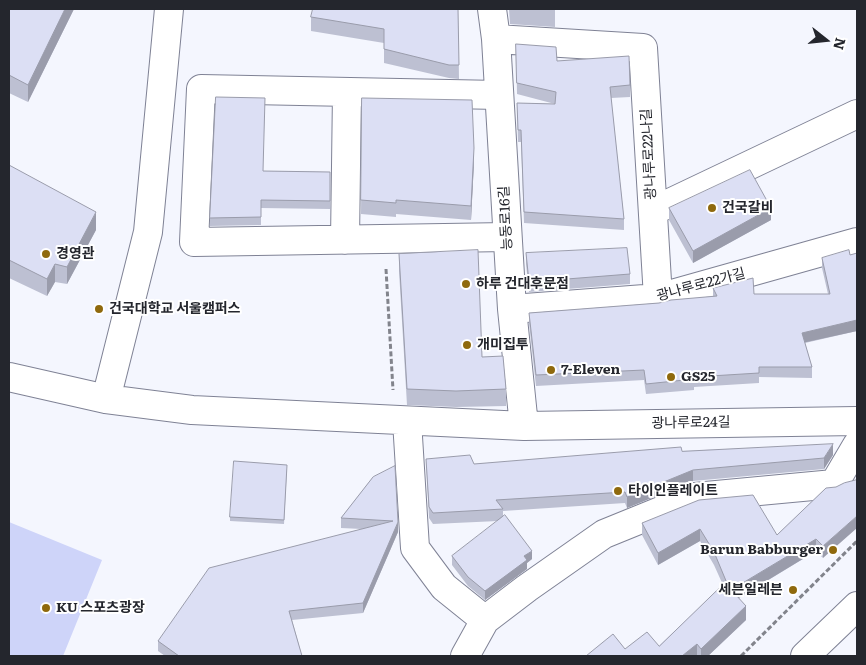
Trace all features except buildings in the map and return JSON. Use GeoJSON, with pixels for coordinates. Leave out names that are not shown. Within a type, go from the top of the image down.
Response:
{"type":"FeatureCollection","features":[{"type":"Feature","properties":{"kind":"street"},"geometry":{"type":"LineString","coordinates":[[106,399],[148,232],[169,9]]}},
{"type":"Feature","properties":{"kind":"street","name":"능동로16길"},"geometry":{"type":"LineString","coordinates":[[492,9],[496,39],[512,309],[524,426]]}},
{"type":"Feature","properties":{"kind":"street","name":"광나루로22나길"},"geometry":{"type":"LineString","coordinates":[[496,39],[643,48],[653,211],[857,114]]}},
{"type":"Feature","properties":{"kind":"street"},"geometry":{"type":"LineString","coordinates":[[499,95],[201,89],[194,242],[507,237]]}},
{"type":"Feature","properties":{"kind":"street"},"geometry":{"type":"LineString","coordinates":[[345,240],[348,92]]}},
{"type":"Feature","properties":{"kind":"street"},"geometry":{"type":"LineString","coordinates":[[653,211],[658,298]]}},
{"type":"Feature","properties":{"kind":"street","name":"광나루로22가길"},"geometry":{"type":"LineString","coordinates":[[512,309],[658,298],[857,242]]}},
{"type":"Feature","properties":{"kind":"street","name":"광나루로24길"},"geometry":{"type":"LineString","coordinates":[[9,377],[106,399],[192,410],[524,426],[857,420]]}},
{"type":"Feature","properties":{"kind":"street"},"geometry":{"type":"LineString","coordinates":[[401,420],[415,548],[444,587],[485,620]]}},
{"type":"Feature","properties":{"kind":"street"},"geometry":{"type":"LineString","coordinates":[[465,656],[485,620],[604,534],[695,497],[834,484],[857,445]]}},
{"type":"Feature","properties":{"kind":"street"},"geometry":{"type":"LineString","coordinates":[[805,656],[857,606]]}},
{"type":"Feature","properties":{"kind":"path"},"geometry":{"type":"LineString","coordinates":[[384,239],[401,420]]}},
{"type":"Feature","properties":{"kind":"path"},"geometry":{"type":"LineString","coordinates":[[741,656],[857,541]]}},
{"type":"Feature","properties":{"kind":"shaded area","name":"KU 스포츠광장"},"geometry":{"type":"Polygon","coordinates":[[[9,522],[102,560],[63,656],[9,656],[9,522]]]}},
{"type":"Feature","properties":{"kind":"place","name":"건국갈비"},"geometry":{"type":"Point","coordinates":[712,208]}},
{"type":"Feature","properties":{"kind":"place","name":"경영관"},"geometry":{"type":"Point","coordinates":[46,254]}},
{"type":"Feature","properties":{"kind":"place","name":"하루 건대후문점"},"geometry":{"type":"Point","coordinates":[466,284]}},
{"type":"Feature","properties":{"kind":"place","name":"건국대학교 서울캠퍼스"},"geometry":{"type":"Point","coordinates":[99,309]}},
{"type":"Feature","properties":{"kind":"place","name":"개미집투"},"geometry":{"type":"Point","coordinates":[467,345]}},
{"type":"Feature","properties":{"kind":"place","name":"7-Eleven"},"geometry":{"type":"Point","coordinates":[551,370]}},
{"type":"Feature","properties":{"kind":"place","name":"GS25"},"geometry":{"type":"Point","coordinates":[671,377]}},
{"type":"Feature","properties":{"kind":"place","name":"타이인플레이트"},"geometry":{"type":"Point","coordinates":[618,491]}},
{"type":"Feature","properties":{"kind":"place","name":"Barun Babburger"},"geometry":{"type":"Point","coordinates":[833,550]}},
{"type":"Feature","properties":{"kind":"place","name":"세븐일레븐"},"geometry":{"type":"Point","coordinates":[793,590]}},
{"type":"Feature","properties":{"kind":"place","name":"KU 스포츠광장"},"geometry":{"type":"Point","coordinates":[46,608]}}]}
